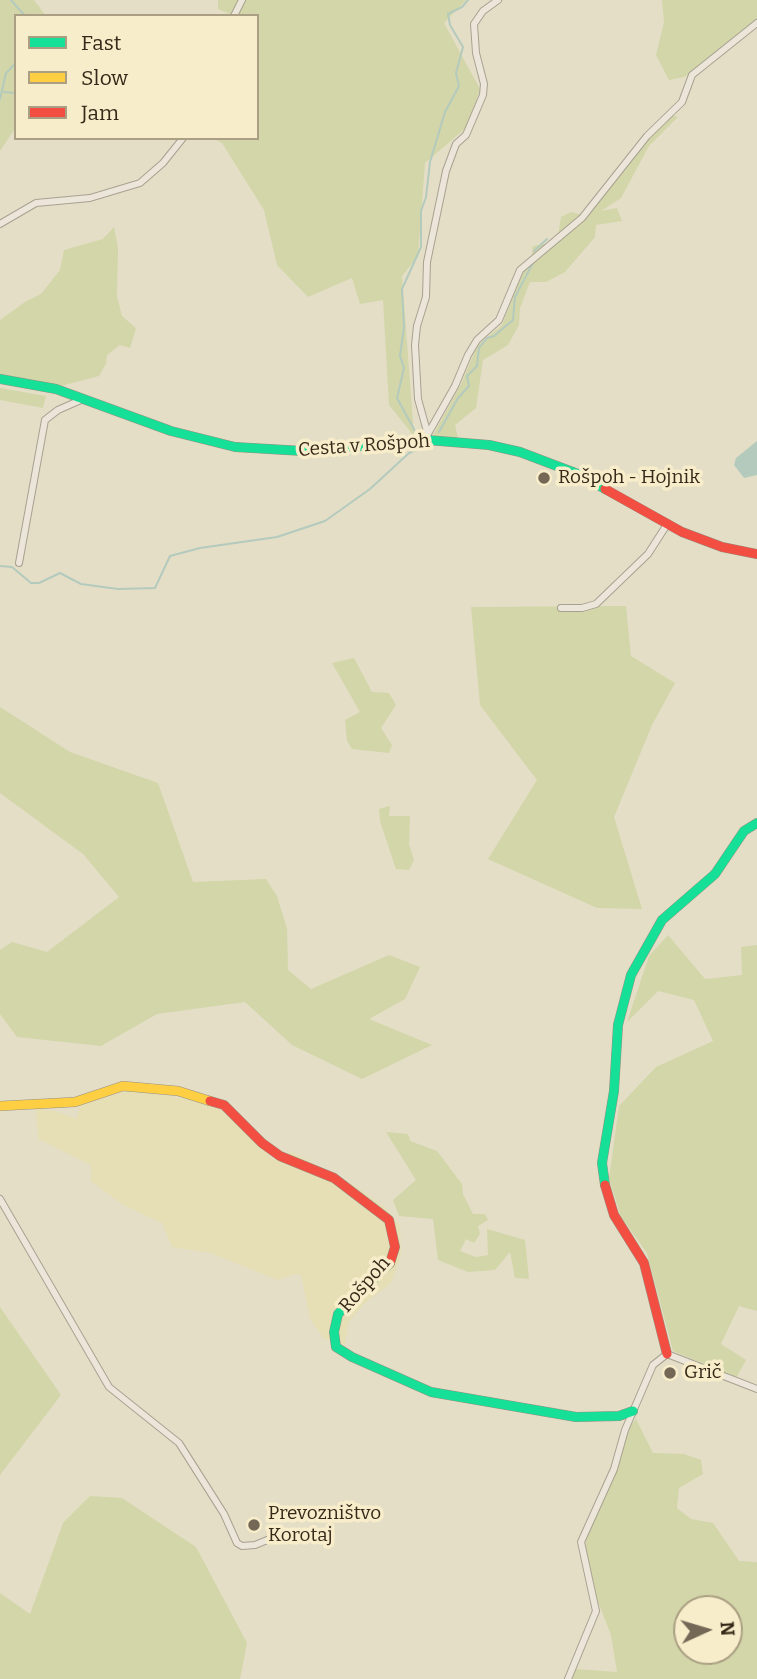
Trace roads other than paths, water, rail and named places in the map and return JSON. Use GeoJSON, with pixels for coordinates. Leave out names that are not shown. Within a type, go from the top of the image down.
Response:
{"type":"FeatureCollection","features":[{"type":"Feature","properties":{"kind":"street"},"geometry":{"type":"LineString","coordinates":[[428,436],[418,399],[415,345],[417,326],[426,297],[427,262],[446,171],[456,144],[466,135],[483,94],[474,24],[483,11],[498,0]]}},
{"type":"Feature","properties":{"kind":"street"},"geometry":{"type":"LineString","coordinates":[[428,436],[477,340],[499,320],[520,270],[582,218],[647,135],[682,102],[692,75],[757,23]]}},
{"type":"Feature","properties":{"kind":"street"},"geometry":{"type":"LineString","coordinates":[[0,224],[36,203],[90,198],[140,183],[163,163],[181,140]]}},
{"type":"Feature","properties":{"kind":"street","name":"Cesta v Rošpoh"},"geometry":{"type":"LineString","coordinates":[[0,379],[56,389],[191,437],[235,447],[303,451],[428,436],[489,445],[547,460],[668,523],[722,547],[757,554]]}},
{"type":"Feature","properties":{"kind":"street"},"geometry":{"type":"LineString","coordinates":[[19,563],[45,420],[58,410],[83,399]]}},
{"type":"Feature","properties":{"kind":"street"},"geometry":{"type":"LineString","coordinates":[[561,608],[582,608],[596,604],[648,554],[668,523]]}},
{"type":"Feature","properties":{"kind":"street"},"geometry":{"type":"LineString","coordinates":[[667,1354],[644,1263],[614,1216],[604,1180],[602,1163],[614,1091],[618,1025],[631,975],[662,920],[715,874],[744,831],[757,823]]}},
{"type":"Feature","properties":{"kind":"street","name":"Rošpoh"},"geometry":{"type":"LineString","coordinates":[[0,1106],[68,1103],[123,1086],[178,1091],[224,1105],[262,1143],[280,1156],[334,1178],[389,1220],[395,1247],[390,1263],[338,1314],[333,1342],[336,1347],[352,1357],[431,1392],[576,1417],[608,1417],[633,1411]]}},
{"type":"Feature","properties":{"kind":"street"},"geometry":{"type":"LineString","coordinates":[[0,1199],[109,1387],[183,1449],[224,1514],[237,1543],[242,1546],[255,1545],[282,1534]]}},
{"type":"Feature","properties":{"kind":"street"},"geometry":{"type":"LineString","coordinates":[[667,1354],[757,1389]]}},
{"type":"Feature","properties":{"kind":"street"},"geometry":{"type":"LineString","coordinates":[[568,1679],[596,1611],[580,1542],[614,1469],[633,1411],[653,1365],[667,1354]]}},
{"type":"Feature","properties":{"kind":"waterway"},"geometry":{"type":"LineString","coordinates":[[11,0],[23,14]]}},
{"type":"Feature","properties":{"kind":"waterway"},"geometry":{"type":"LineString","coordinates":[[415,431],[397,398],[404,368],[400,356],[404,327],[402,289],[421,247],[421,211],[426,197],[430,162],[445,112],[459,86],[456,73],[463,47],[450,25],[448,14],[462,7],[468,0]]}},
{"type":"Feature","properties":{"kind":"waterway"},"geometry":{"type":"LineString","coordinates":[[0,99],[6,73],[14,65]]}},
{"type":"Feature","properties":{"kind":"waterway"},"geometry":{"type":"LineString","coordinates":[[4,92],[14,93]]}},
{"type":"Feature","properties":{"kind":"waterway"},"geometry":{"type":"LineString","coordinates":[[534,251],[547,239]]}},
{"type":"Feature","properties":{"kind":"waterway"},"geometry":{"type":"LineString","coordinates":[[439,432],[458,398],[469,386],[467,376],[477,366],[479,348],[487,338],[494,336],[513,320],[515,297],[534,261]]}},
{"type":"Feature","properties":{"kind":"waterway"},"geometry":{"type":"LineString","coordinates":[[0,566],[12,567],[31,583],[39,583],[60,573],[81,584],[118,589],[155,588],[170,556],[200,548],[277,537],[325,521],[370,489],[409,453],[427,445]]}},
{"type":"Feature","properties":{"kind":"place","name":"Rošpoh - Hojnik"},"geometry":{"type":"Point","coordinates":[544,478]}},
{"type":"Feature","properties":{"kind":"place","name":"Grič"},"geometry":{"type":"Point","coordinates":[670,1373]}},
{"type":"Feature","properties":{"kind":"place","name":"Prevozništvo Korotaj"},"geometry":{"type":"Point","coordinates":[254,1525]}}]}
